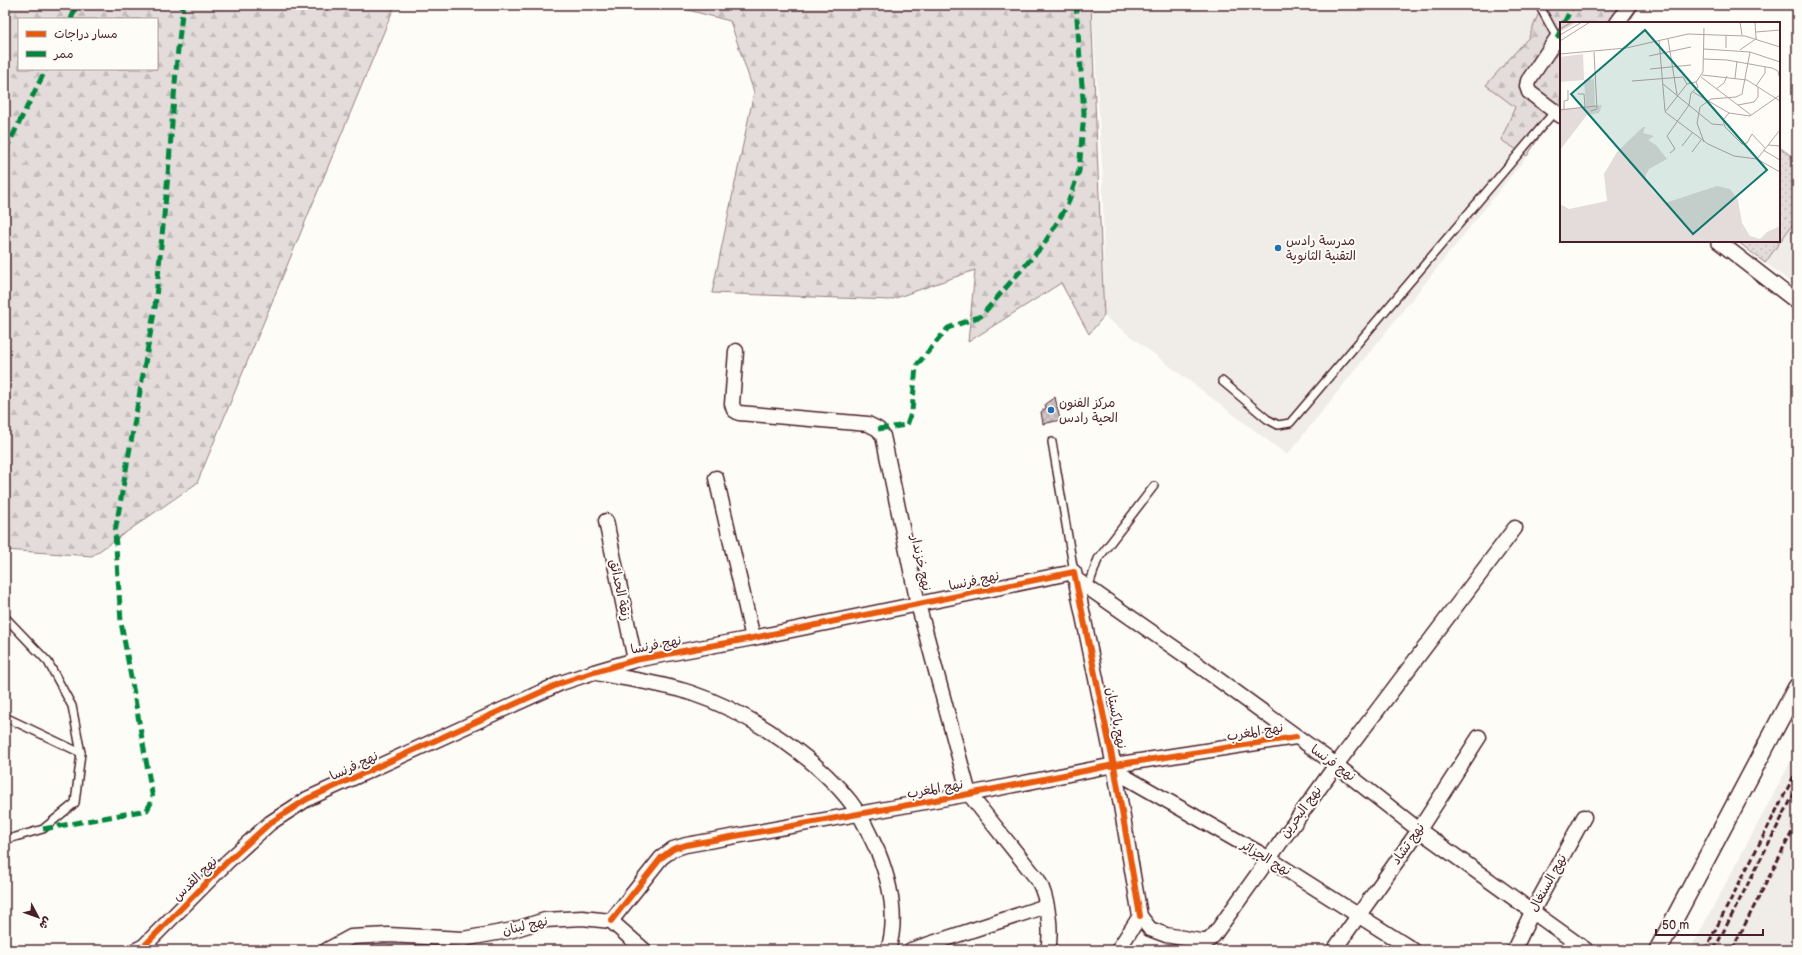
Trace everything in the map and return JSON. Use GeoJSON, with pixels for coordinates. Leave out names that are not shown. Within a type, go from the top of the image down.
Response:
{"type":"FeatureCollection","features":[{"type":"Feature","properties":{"kind":"street"},"geometry":{"type":"LineString","coordinates":[[1621,22],[1630,5]]}},
{"type":"Feature","properties":{"kind":"street"},"geometry":{"type":"LineString","coordinates":[[1557,38],[1528,80],[1527,86],[1529,92],[1559,110]]}},
{"type":"Feature","properties":{"kind":"street"},"geometry":{"type":"LineString","coordinates":[[1719,242],[1797,302]]}},
{"type":"Feature","properties":{"kind":"street","name":"نهج خزندار"},"geometry":{"type":"LineString","coordinates":[[736,351],[732,404],[734,410],[739,413],[868,424],[878,429],[882,436],[918,604],[969,794],[1038,880],[1044,890],[1050,934],[1048,950]]}},
{"type":"Feature","properties":{"kind":"street"},"geometry":{"type":"LineString","coordinates":[[716,478],[753,638]]}},
{"type":"Feature","properties":{"kind":"street","name":"زنقة الحدائق"},"geometry":{"type":"LineString","coordinates":[[606,521],[635,660]]}},
{"type":"Feature","properties":{"kind":"street","name":"نهج البحرين"},"geometry":{"type":"LineString","coordinates":[[1140,916],[1150,929],[1166,935],[1208,941],[1214,935],[1336,765],[1467,594],[1515,528]]}},
{"type":"Feature","properties":{"kind":"street","name":"نهج فرنسا"},"geometry":{"type":"LineString","coordinates":[[270,823],[314,796],[561,683],[594,672],[635,660],[753,638],[918,604],[1075,576],[1088,588],[1186,656],[1336,765],[1419,830],[1586,950]]}},
{"type":"Feature","properties":{"kind":"street","name":"نهج باكستان"},"geometry":{"type":"LineString","coordinates":[[1075,576],[1115,768],[1140,916]]}},
{"type":"Feature","properties":{"kind":"street"},"geometry":{"type":"LineString","coordinates":[[594,672],[691,693],[732,710],[787,743],[813,764],[833,783],[859,814],[882,862],[890,892],[892,917],[891,939],[888,950]]}},
{"type":"Feature","properties":{"kind":"street"},"geometry":{"type":"LineString","coordinates":[[1658,950],[1797,687]]}},
{"type":"Feature","properties":{"kind":"street","name":"نهج المغرب"},"geometry":{"type":"LineString","coordinates":[[611,921],[661,858],[673,849],[686,845],[1296,737]]}},
{"type":"Feature","properties":{"kind":"street","name":"نهج تشاد"},"geometry":{"type":"LineString","coordinates":[[1334,950],[1419,830],[1479,737]]}},
{"type":"Feature","properties":{"kind":"street","name":"نهج الجزائر"},"geometry":{"type":"LineString","coordinates":[[1115,768],[1268,858],[1357,916],[1413,950]]}},
{"type":"Feature","properties":{"kind":"street","name":"نهج السنغال"},"geometry":{"type":"LineString","coordinates":[[1514,950],[1532,912],[1584,817]]}},
{"type":"Feature","properties":{"kind":"street","name":"نهج القدس"},"geometry":{"type":"LineString","coordinates":[[142,949],[227,862],[270,823]]}},
{"type":"Feature","properties":{"kind":"street"},"geometry":{"type":"LineString","coordinates":[[911,950],[1046,906]]}},
{"type":"Feature","properties":{"kind":"street"},"geometry":{"type":"LineString","coordinates":[[1118,950],[1140,916]]}},
{"type":"Feature","properties":{"kind":"street","name":"نهج لبنان"},"geometry":{"type":"LineString","coordinates":[[328,950],[351,937],[388,935],[463,939],[513,930],[545,920],[582,918],[611,921]]}},
{"type":"Feature","properties":{"kind":"street"},"geometry":{"type":"LineString","coordinates":[[611,921],[644,950]]}},
{"type":"Feature","properties":{"kind":"lane"},"geometry":{"type":"LineString","coordinates":[[1539,5],[1557,38]]}},
{"type":"Feature","properties":{"kind":"lane"},"geometry":{"type":"LineString","coordinates":[[1222,381],[1267,419],[1278,425],[1290,423],[1559,110]]}},
{"type":"Feature","properties":{"kind":"lane","name":"نهج باكستان"},"geometry":{"type":"LineString","coordinates":[[1052,442],[1075,576]]}},
{"type":"Feature","properties":{"kind":"lane"},"geometry":{"type":"LineString","coordinates":[[1088,588],[1098,559],[1154,486]]}},
{"type":"Feature","properties":{"kind":"lane"},"geometry":{"type":"LineString","coordinates":[[5,617],[48,662],[72,706],[81,753],[75,803],[43,829],[5,840]]}},
{"type":"Feature","properties":{"kind":"lane"},"geometry":{"type":"LineString","coordinates":[[5,716],[81,753]]}},
{"type":"Feature","properties":{"kind":"shaded area","name":"مدرسة رادس التقنية الثانوية"},"geometry":{"type":"Polygon","coordinates":[[[1092,5],[1542,5],[1529,37],[1487,85],[1515,107],[1502,140],[1527,156],[1287,455],[1104,316],[1103,180],[1092,5]]]}},
{"type":"Feature","properties":{"kind":"shaded area"},"geometry":{"type":"Polygon","coordinates":[[[1797,218],[1797,287],[1765,263],[1797,218]]]}},
{"type":"Feature","properties":{"kind":"shaded area"},"geometry":{"type":"Polygon","coordinates":[[[5,734],[13,750],[5,763],[5,734]]]}},
{"type":"Feature","properties":{"kind":"shaded area"},"geometry":{"type":"Polygon","coordinates":[[[1797,750],[1797,950],[1690,950],[1718,898],[1797,750]]]}},
{"type":"Feature","properties":{"kind":"green space"},"geometry":{"type":"Polygon","coordinates":[[[5,5],[395,5],[197,483],[92,556],[5,550],[5,5]]]}},
{"type":"Feature","properties":{"kind":"green space"},"geometry":{"type":"Polygon","coordinates":[[[669,5],[1091,5],[1104,316],[1089,334],[1061,283],[968,342],[975,270],[890,300],[712,293],[754,92],[730,21],[669,5]]]}},
{"type":"Feature","properties":{"kind":"green space"},"geometry":{"type":"Polygon","coordinates":[[[1542,5],[1640,5],[1629,22],[1560,22],[1560,105],[1527,156],[1501,140],[1515,107],[1486,85],[1529,37],[1542,5]]]}},
{"type":"Feature","properties":{"kind":"green space"},"geometry":{"type":"Polygon","coordinates":[[[1780,148],[1797,160],[1797,218],[1780,242],[1780,148]]]}},
{"type":"Feature","properties":{"kind":"green space"},"geometry":{"type":"Polygon","coordinates":[[[1738,242],[1780,242],[1765,263],[1738,242]]]}},
{"type":"Feature","properties":{"kind":"building","name":"مركز الفنون الحية رادس"},"geometry":{"type":"Polygon","coordinates":[[[1055,397],[1060,420],[1043,424],[1041,412],[1046,408],[1045,404],[1055,397]]]}},
{"type":"Feature","properties":{"kind":"railway"},"geometry":{"type":"LineString","coordinates":[[1705,950],[1797,770]]}},
{"type":"Feature","properties":{"kind":"railway"},"geometry":{"type":"LineString","coordinates":[[1714,950],[1797,788]]}},
{"type":"Feature","properties":{"kind":"railway"},"geometry":{"type":"LineString","coordinates":[[1732,950],[1797,822]]}},
{"type":"Feature","properties":{"kind":"marked path"},"geometry":{"type":"LineString","coordinates":[[71,18],[77,5]]}},
{"type":"Feature","properties":{"kind":"marked path"},"geometry":{"type":"LineString","coordinates":[[43,829],[147,810],[153,799],[121,622],[115,532],[155,307],[183,5]]}},
{"type":"Feature","properties":{"kind":"marked path"},"geometry":{"type":"LineString","coordinates":[[878,429],[907,425],[912,411],[916,366],[948,328],[981,316],[1044,244],[1067,206],[1079,171],[1084,113],[1076,5]]}},
{"type":"Feature","properties":{"kind":"marked path"},"geometry":{"type":"LineString","coordinates":[[1564,22],[1573,5]]}},
{"type":"Feature","properties":{"kind":"marked path"},"geometry":{"type":"LineString","coordinates":[[1557,38],[1560,31]]}},
{"type":"Feature","properties":{"kind":"marked path"},"geometry":{"type":"LineString","coordinates":[[5,151],[46,70]]}},
{"type":"Feature","properties":{"kind":"cycle path"},"geometry":{"type":"LineString","coordinates":[[136,950],[144,946],[227,862],[270,823],[307,799],[561,683],[635,660],[753,638],[1074,572],[1115,771],[1140,916]]}},
{"type":"Feature","properties":{"kind":"cycle path"},"geometry":{"type":"LineString","coordinates":[[611,921],[661,858],[673,849],[686,845],[969,794],[1114,765],[1296,737]]}},
{"type":"Feature","properties":{"kind":"place","name":"مدرسة رادس التقنية الثانوية"},"geometry":{"type":"Point","coordinates":[1278,248]}},
{"type":"Feature","properties":{"kind":"place","name":"مركز الفنون الحية رادس"},"geometry":{"type":"Point","coordinates":[1051,410]}}]}
